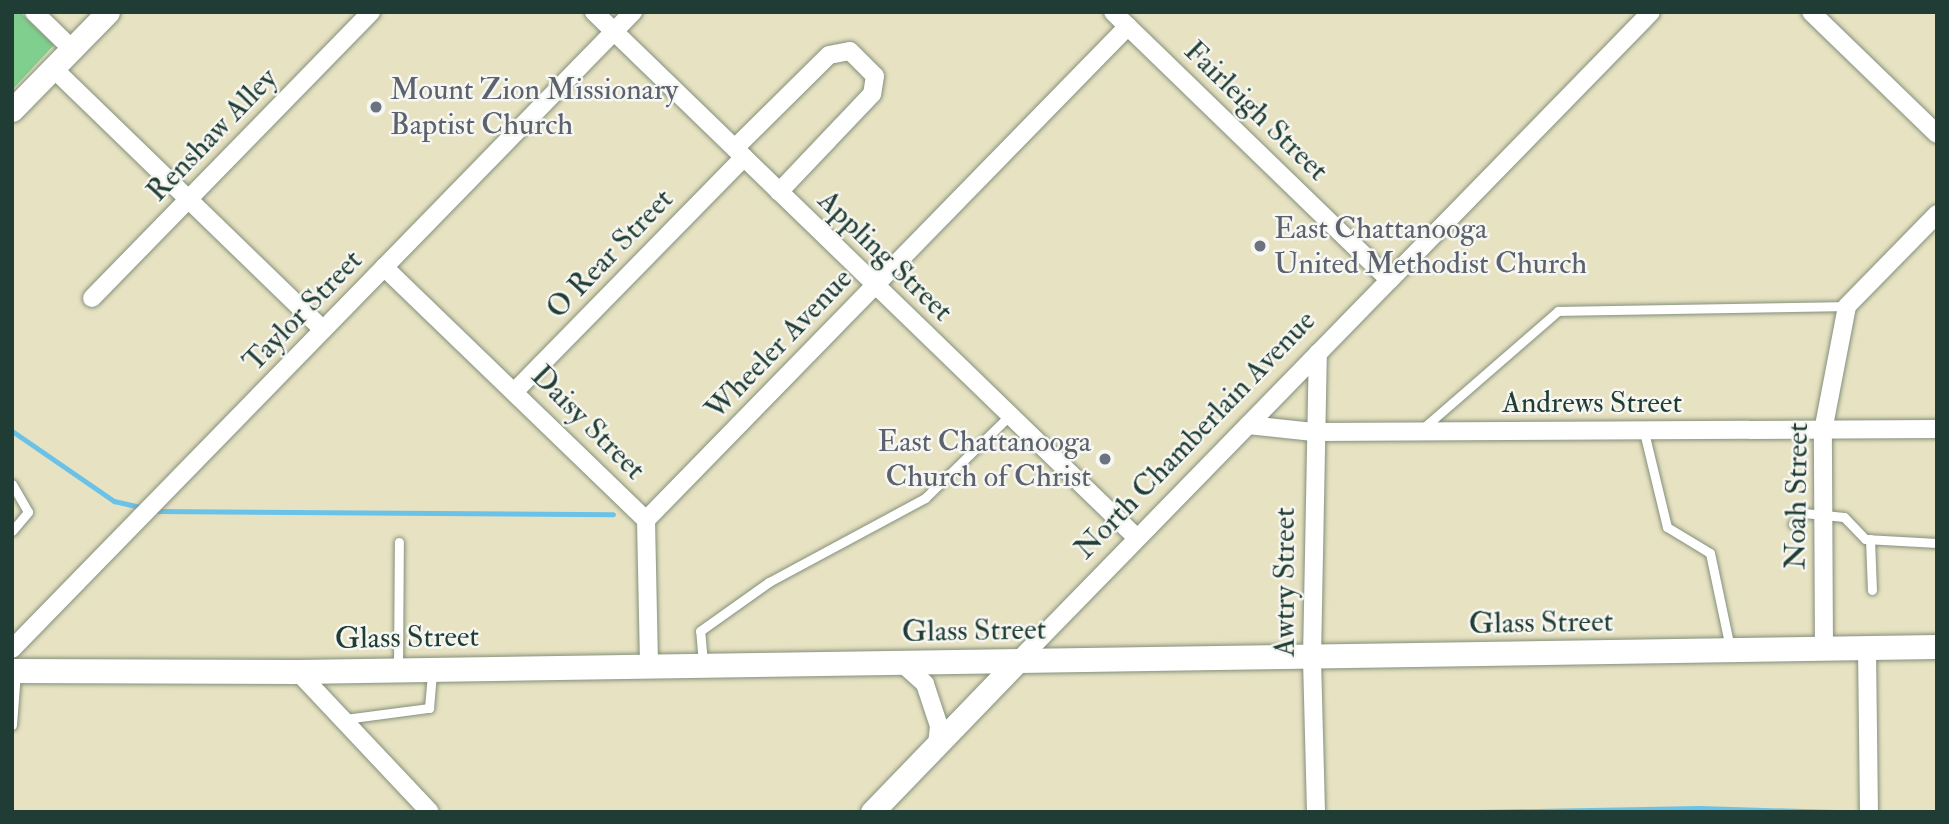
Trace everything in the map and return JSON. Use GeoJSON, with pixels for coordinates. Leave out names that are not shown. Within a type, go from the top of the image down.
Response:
{"type":"FeatureCollection","features":[{"type":"Feature","properties":{"kind":"main road","name":"Glass Street"},"geometry":{"type":"LineString","coordinates":[[15,652],[298,672],[1937,647]]}},
{"type":"Feature","properties":{"kind":"street"},"geometry":{"type":"LineString","coordinates":[[34,12],[72,49]]}},
{"type":"Feature","properties":{"kind":"street"},"geometry":{"type":"LineString","coordinates":[[12,110],[108,12]]}},
{"type":"Feature","properties":{"kind":"street","name":"Renshaw Alley"},"geometry":{"type":"LineString","coordinates":[[92,298],[371,12]]}},
{"type":"Feature","properties":{"kind":"street","name":"Appling Street"},"geometry":{"type":"LineString","coordinates":[[594,12],[1138,538]]}},
{"type":"Feature","properties":{"kind":"street","name":"Taylor Street"},"geometry":{"type":"LineString","coordinates":[[15,652],[323,330],[633,12]]}},
{"type":"Feature","properties":{"kind":"street","name":"Fairleigh Street"},"geometry":{"type":"LineString","coordinates":[[1113,12],[1390,280]]}},
{"type":"Feature","properties":{"kind":"street"},"geometry":{"type":"LineString","coordinates":[[1811,12],[1937,134]]}},
{"type":"Feature","properties":{"kind":"street","name":"North Chamberlain Avenue"},"geometry":{"type":"LineString","coordinates":[[872,812],[1646,14]]}},
{"type":"Feature","properties":{"kind":"street","name":"Wheeler Avenue"},"geometry":{"type":"LineString","coordinates":[[646,520],[1128,26]]}},
{"type":"Feature","properties":{"kind":"street","name":"O Rear Street"},"geometry":{"type":"LineString","coordinates":[[516,390],[829,55],[850,51],[875,76],[872,94],[779,191]]}},
{"type":"Feature","properties":{"kind":"street"},"geometry":{"type":"LineString","coordinates":[[53,68],[323,330]]}},
{"type":"Feature","properties":{"kind":"street"},"geometry":{"type":"LineString","coordinates":[[1847,306],[1937,214]]}},
{"type":"Feature","properties":{"kind":"street","name":"Daisy Street"},"geometry":{"type":"LineString","coordinates":[[384,268],[516,390],[646,520],[649,666]]}},
{"type":"Feature","properties":{"kind":"street","name":"Noah Street"},"geometry":{"type":"LineString","coordinates":[[1824,650],[1822,431],[1847,306]]}},
{"type":"Feature","properties":{"kind":"street","name":"Awtry Street"},"geometry":{"type":"LineString","coordinates":[[1315,812],[1312,657],[1314,432],[1318,353]]}},
{"type":"Feature","properties":{"kind":"street","name":"Andrews Street"},"geometry":{"type":"LineString","coordinates":[[1248,425],[1314,432],[1937,429]]}},
{"type":"Feature","properties":{"kind":"street"},"geometry":{"type":"LineString","coordinates":[[1867,649],[1869,812]]}},
{"type":"Feature","properties":{"kind":"street"},"geometry":{"type":"LineString","coordinates":[[902,663],[925,684],[939,726],[937,744]]}},
{"type":"Feature","properties":{"kind":"street"},"geometry":{"type":"LineString","coordinates":[[298,672],[430,812]]}},
{"type":"Feature","properties":{"kind":"lane"},"geometry":{"type":"LineString","coordinates":[[1420,432],[1558,310],[1847,306]]}},
{"type":"Feature","properties":{"kind":"lane"},"geometry":{"type":"LineString","coordinates":[[704,665],[700,631],[769,582],[925,498],[1009,416]]}},
{"type":"Feature","properties":{"kind":"lane"},"geometry":{"type":"LineString","coordinates":[[1644,432],[1667,527],[1710,552],[1731,650]]}},
{"type":"Feature","properties":{"kind":"lane"},"geometry":{"type":"LineString","coordinates":[[12,484],[28,512],[12,531]]}},
{"type":"Feature","properties":{"kind":"lane"},"geometry":{"type":"LineString","coordinates":[[1793,524],[1804,513],[1844,517],[1870,539],[1937,543]]}},
{"type":"Feature","properties":{"kind":"lane"},"geometry":{"type":"LineString","coordinates":[[1870,539],[1872,590]]}},
{"type":"Feature","properties":{"kind":"lane"},"geometry":{"type":"LineString","coordinates":[[398,670],[399,542]]}},
{"type":"Feature","properties":{"kind":"lane"},"geometry":{"type":"LineString","coordinates":[[12,725],[15,705],[15,652]]}},
{"type":"Feature","properties":{"kind":"lane"},"geometry":{"type":"LineString","coordinates":[[342,719],[429,708],[432,669]]}},
{"type":"Feature","properties":{"kind":"green space"},"geometry":{"type":"Polygon","coordinates":[[[12,12],[20,12],[54,45],[12,90],[12,12]]]}},
{"type":"Feature","properties":{"kind":"waterway"},"geometry":{"type":"LineString","coordinates":[[12,431],[114,501],[145,508]]}},
{"type":"Feature","properties":{"kind":"waterway"},"geometry":{"type":"LineString","coordinates":[[155,511],[613,514]]}},
{"type":"Feature","properties":{"kind":"waterway"},"geometry":{"type":"LineString","coordinates":[[1475,812],[1699,808],[1836,812]]}},
{"type":"Feature","properties":{"kind":"place","name":"Mount Zion Missionary Baptist Church"},"geometry":{"type":"Point","coordinates":[376,107]}},
{"type":"Feature","properties":{"kind":"place","name":"East Chattanooga United Methodist Church"},"geometry":{"type":"Point","coordinates":[1260,246]}},
{"type":"Feature","properties":{"kind":"place","name":"East Chattanooga Church of Christ"},"geometry":{"type":"Point","coordinates":[1105,459]}}]}
